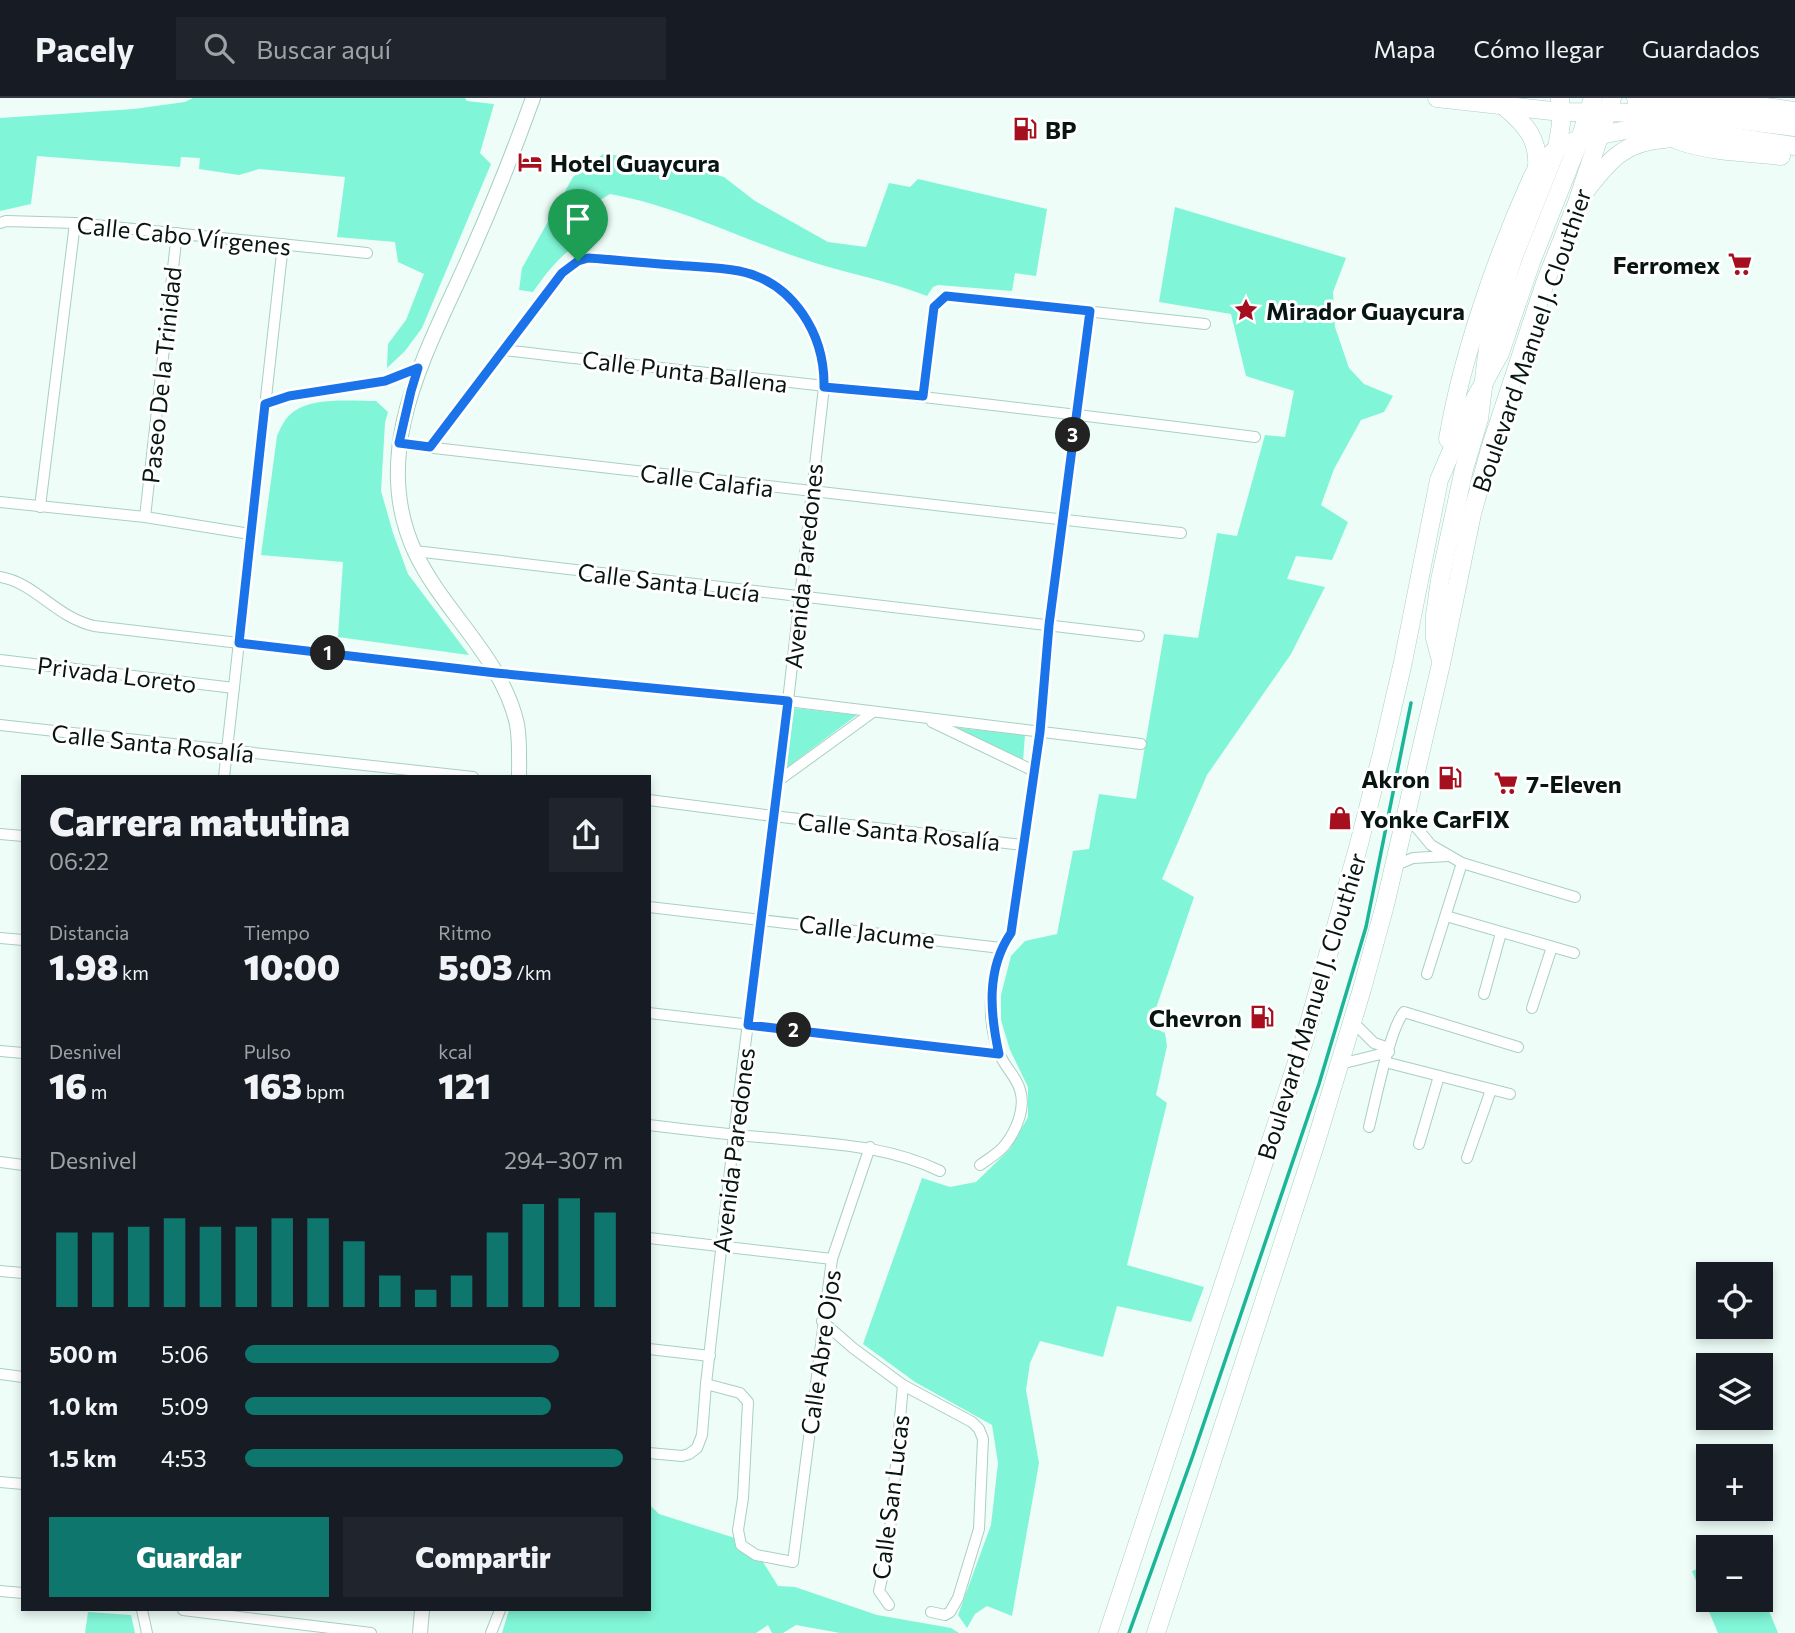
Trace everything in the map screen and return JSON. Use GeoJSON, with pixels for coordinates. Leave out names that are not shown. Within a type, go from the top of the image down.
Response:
{"type":"FeatureCollection","features":[{"type":"Feature","properties":{"kind":"main road"},"geometry":{"type":"LineString","coordinates":[[1437,98],[1505,107],[1642,102],[1751,105],[1795,111]]}},
{"type":"Feature","properties":{"kind":"main road"},"geometry":{"type":"LineString","coordinates":[[1732,98],[1751,105]]}},
{"type":"Feature","properties":{"kind":"main road"},"geometry":{"type":"LineString","coordinates":[[1642,102],[1684,113],[1795,127]]}},
{"type":"Feature","properties":{"kind":"main road"},"geometry":{"type":"LineString","coordinates":[[1642,102],[1652,127],[1671,138],[1701,146],[1795,158]]}},
{"type":"Feature","properties":{"kind":"main road"},"geometry":{"type":"LineString","coordinates":[[1441,664],[1435,638],[1440,580],[1464,468],[1479,419],[1490,332],[1513,258],[1557,148],[1560,105]]}},
{"type":"Feature","properties":{"kind":"main road","name":"Boulevard Manuel J. Clouthier"},"geometry":{"type":"LineString","coordinates":[[1108,1633],[1304,1041],[1382,753],[1439,480],[1461,426],[1500,353],[1531,262],[1580,139],[1590,105]]}},
{"type":"Feature","properties":{"kind":"main road","name":"Boulevard Manuel J. Clouthier"},"geometry":{"type":"LineString","coordinates":[[1156,1633],[1353,1022],[1394,866],[1441,664],[1472,514],[1492,446],[1545,283],[1577,203],[1610,105]]}},
{"type":"Feature","properties":{"kind":"main road"},"geometry":{"type":"LineString","coordinates":[[1505,107],[1525,124],[1532,135],[1537,150],[1537,168]]}},
{"type":"Feature","properties":{"kind":"main road"},"geometry":{"type":"LineString","coordinates":[[1439,480],[1455,404],[1487,294],[1537,168],[1557,148],[1580,139],[1652,127],[1795,146]]}},
{"type":"Feature","properties":{"kind":"main road"},"geometry":{"type":"LineString","coordinates":[[1577,203],[1604,168],[1623,150],[1647,139],[1671,138]]}},
{"type":"Feature","properties":{"kind":"street"},"geometry":{"type":"LineString","coordinates":[[519,775],[517,724],[496,673],[415,551],[401,505],[399,443],[418,368],[470,255],[533,98]]}},
{"type":"Feature","properties":{"kind":"street","name":"Calle Cabo Vírgenes"},"geometry":{"type":"LineString","coordinates":[[0,223],[75,223],[367,253]]}},
{"type":"Feature","properties":{"kind":"street"},"geometry":{"type":"LineString","coordinates":[[40,507],[75,223]]}},
{"type":"Feature","properties":{"kind":"street","name":"Paseo De la Trinidad"},"geometry":{"type":"LineString","coordinates":[[145,517],[177,233]]}},
{"type":"Feature","properties":{"kind":"street"},"geometry":{"type":"LineString","coordinates":[[224,775],[283,244]]}},
{"type":"Feature","properties":{"kind":"street","name":"Avenida Paredones"},"geometry":{"type":"LineString","coordinates":[[503,350],[562,273],[578,261],[588,258],[741,271],[774,285],[794,302],[819,345],[824,368],[788,701],[734,1135],[702,1435],[694,1452],[682,1456],[651,1453]]}},
{"type":"Feature","properties":{"kind":"street"},"geometry":{"type":"LineString","coordinates":[[923,396],[934,307],[946,296],[1205,324]]}},
{"type":"Feature","properties":{"kind":"street"},"geometry":{"type":"LineString","coordinates":[[980,1165],[1004,1146],[1021,1116],[1020,1090],[999,1054],[991,997],[1001,948],[1011,933],[1040,732],[1049,625],[1090,311]]}},
{"type":"Feature","properties":{"kind":"street"},"geometry":{"type":"LineString","coordinates":[[430,447],[503,350]]}},
{"type":"Feature","properties":{"kind":"street","name":"Calle Punta Ballena"},"geometry":{"type":"LineString","coordinates":[[503,350],[923,396],[1255,437]]}},
{"type":"Feature","properties":{"kind":"street"},"geometry":{"type":"LineString","coordinates":[[265,404],[289,396],[385,381],[418,368]]}},
{"type":"Feature","properties":{"kind":"street","name":"Calle Calafia"},"geometry":{"type":"LineString","coordinates":[[399,443],[1181,533]]}},
{"type":"Feature","properties":{"kind":"street"},"geometry":{"type":"LineString","coordinates":[[0,502],[145,517],[250,534]]}},
{"type":"Feature","properties":{"kind":"street","name":"Calle Santa Lucía"},"geometry":{"type":"LineString","coordinates":[[415,551],[1139,636]]}},
{"type":"Feature","properties":{"kind":"street"},"geometry":{"type":"LineString","coordinates":[[0,577],[34,591],[50,605],[81,623],[496,673],[788,701],[1141,744]]}},
{"type":"Feature","properties":{"kind":"street","name":"Privada Loreto"},"geometry":{"type":"LineString","coordinates":[[0,660],[234,688]]}},
{"type":"Feature","properties":{"kind":"street"},"geometry":{"type":"LineString","coordinates":[[778,781],[873,712]]}},
{"type":"Feature","properties":{"kind":"street"},"geometry":{"type":"LineString","coordinates":[[925,718],[1034,771]]}},
{"type":"Feature","properties":{"kind":"street","name":"Calle Santa Rosalía"},"geometry":{"type":"LineString","coordinates":[[0,726],[454,775]]}},
{"type":"Feature","properties":{"kind":"street","name":"Calle Santa Rosalía"},"geometry":{"type":"LineString","coordinates":[[651,800],[1023,845]]}},
{"type":"Feature","properties":{"kind":"street"},"geometry":{"type":"LineString","coordinates":[[1405,815],[1431,845],[1462,863],[1575,897]]}},
{"type":"Feature","properties":{"kind":"street"},"geometry":{"type":"LineString","coordinates":[[0,834],[21,836]]}},
{"type":"Feature","properties":{"kind":"street"},"geometry":{"type":"LineString","coordinates":[[1394,866],[1413,858],[1451,856]]}},
{"type":"Feature","properties":{"kind":"street"},"geometry":{"type":"LineString","coordinates":[[1427,974],[1462,863]]}},
{"type":"Feature","properties":{"kind":"street","name":"Calle Jacume"},"geometry":{"type":"LineString","coordinates":[[651,907],[1001,948]]}},
{"type":"Feature","properties":{"kind":"street"},"geometry":{"type":"LineString","coordinates":[[1446,916],[1574,953]]}},
{"type":"Feature","properties":{"kind":"street"},"geometry":{"type":"LineString","coordinates":[[1484,994],[1501,933]]}},
{"type":"Feature","properties":{"kind":"street"},"geometry":{"type":"LineString","coordinates":[[0,938],[21,940]]}},
{"type":"Feature","properties":{"kind":"street"},"geometry":{"type":"LineString","coordinates":[[1532,1008],[1552,947]]}},
{"type":"Feature","properties":{"kind":"street"},"geometry":{"type":"LineString","coordinates":[[1369,1127],[1387,1057],[1400,1016],[1404,1012],[1518,1047]]}},
{"type":"Feature","properties":{"kind":"street"},"geometry":{"type":"LineString","coordinates":[[651,1013],[999,1054]]}},
{"type":"Feature","properties":{"kind":"street"},"geometry":{"type":"LineString","coordinates":[[1353,1022],[1374,1043],[1383,1046],[1387,1057]]}},
{"type":"Feature","properties":{"kind":"street"},"geometry":{"type":"LineString","coordinates":[[0,1051],[21,1053]]}},
{"type":"Feature","properties":{"kind":"street"},"geometry":{"type":"LineString","coordinates":[[1340,1064],[1387,1057],[1439,1076],[1510,1094]]}},
{"type":"Feature","properties":{"kind":"street"},"geometry":{"type":"LineString","coordinates":[[1419,1144],[1439,1076]]}},
{"type":"Feature","properties":{"kind":"street"},"geometry":{"type":"LineString","coordinates":[[1467,1158],[1491,1090]]}},
{"type":"Feature","properties":{"kind":"street"},"geometry":{"type":"LineString","coordinates":[[651,1125],[870,1147],[910,1157],[940,1171]]}},
{"type":"Feature","properties":{"kind":"street","name":"Calle Abre Ojos"},"geometry":{"type":"LineString","coordinates":[[706,1384],[740,1393],[748,1402],[738,1539],[746,1549],[756,1555],[793,1562],[832,1259],[870,1147]]}},
{"type":"Feature","properties":{"kind":"street"},"geometry":{"type":"LineString","coordinates":[[0,1162],[21,1165]]}},
{"type":"Feature","properties":{"kind":"street"},"geometry":{"type":"LineString","coordinates":[[651,1238],[832,1259]]}},
{"type":"Feature","properties":{"kind":"street"},"geometry":{"type":"LineString","coordinates":[[0,1271],[21,1273]]}},
{"type":"Feature","properties":{"kind":"street"},"geometry":{"type":"LineString","coordinates":[[822,1321],[903,1385],[972,1422],[983,1438],[979,1529],[958,1598],[950,1612],[944,1615],[931,1612]]}},
{"type":"Feature","properties":{"kind":"street"},"geometry":{"type":"LineString","coordinates":[[651,1349],[710,1356]]}},
{"type":"Feature","properties":{"kind":"street"},"geometry":{"type":"LineString","coordinates":[[0,1374],[21,1377]]}},
{"type":"Feature","properties":{"kind":"street","name":"Calle San Lucas"},"geometry":{"type":"LineString","coordinates":[[890,1605],[879,1591],[888,1553],[903,1385]]}},
{"type":"Feature","properties":{"kind":"street"},"geometry":{"type":"LineString","coordinates":[[0,1482],[21,1485]]}},
{"type":"Feature","properties":{"kind":"street"},"geometry":{"type":"LineString","coordinates":[[0,1591],[21,1593]]}},
{"type":"Feature","properties":{"kind":"street"},"geometry":{"type":"LineString","coordinates":[[142,1611],[147,1633]]}},
{"type":"Feature","properties":{"kind":"street"},"geometry":{"type":"LineString","coordinates":[[191,1611],[371,1633]]}},
{"type":"Feature","properties":{"kind":"street"},"geometry":{"type":"LineString","coordinates":[[420,1633],[422,1611]]}},
{"type":"Feature","properties":{"kind":"street"},"geometry":{"type":"LineString","coordinates":[[491,1633],[500,1611]]}},
{"type":"Feature","properties":{"kind":"green space"},"geometry":{"type":"Polygon","coordinates":[[[193,98],[465,98],[467,101],[494,104],[480,153],[491,164],[422,328],[405,351],[387,368],[388,344],[406,320],[424,274],[398,262],[395,242],[337,237],[345,177],[259,169],[239,175],[199,169],[200,158],[181,157],[180,167],[37,156],[31,204],[0,211],[0,118],[134,109],[185,102],[193,98]]]}},
{"type":"Feature","properties":{"kind":"green space"},"geometry":{"type":"Polygon","coordinates":[[[603,154],[661,160],[724,177],[755,201],[828,242],[866,247],[889,183],[910,187],[918,179],[1047,209],[1036,276],[1015,273],[1012,291],[938,285],[933,287],[927,296],[779,251],[684,214],[610,194],[592,205],[596,234],[560,258],[533,292],[519,290],[522,268],[573,177],[603,154]]]}},
{"type":"Feature","properties":{"kind":"green space"},"geometry":{"type":"Polygon","coordinates":[[[1175,207],[1346,258],[1333,292],[1335,327],[1349,368],[1364,384],[1393,396],[1384,412],[1361,420],[1334,469],[1321,505],[1348,522],[1332,560],[1296,556],[1287,579],[1325,587],[1291,654],[1207,775],[1162,879],[1194,897],[1150,1026],[1165,1033],[1167,1046],[1156,1095],[1167,1103],[1127,1265],[1204,1287],[1191,1322],[1117,1306],[1103,1357],[1040,1341],[1030,1363],[1026,1390],[1039,1463],[1012,1616],[987,1606],[975,1614],[967,1628],[958,1615],[991,1525],[998,1463],[992,1425],[915,1382],[863,1344],[922,1178],[950,1187],[976,1182],[1010,1149],[1028,1117],[1028,1087],[1010,1050],[1001,1020],[1001,995],[1011,956],[1025,941],[1057,934],[1073,851],[1089,849],[1099,794],[1136,799],[1164,634],[1198,638],[1217,533],[1237,536],[1265,435],[1285,437],[1294,391],[1246,376],[1231,314],[1159,302],[1175,207]]]}},
{"type":"Feature","properties":{"kind":"green space"},"geometry":{"type":"Polygon","coordinates":[[[376,401],[388,412],[381,491],[408,574],[469,655],[338,637],[343,562],[261,555],[277,436],[285,420],[301,407],[311,404],[376,401]]]}},
{"type":"Feature","properties":{"kind":"green space"},"geometry":{"type":"Polygon","coordinates":[[[794,708],[857,715],[786,768],[794,708]]]}},
{"type":"Feature","properties":{"kind":"green space"},"geometry":{"type":"Polygon","coordinates":[[[950,727],[1025,735],[1023,761],[950,727]]]}},
{"type":"Feature","properties":{"kind":"green space"},"geometry":{"type":"Polygon","coordinates":[[[651,1506],[659,1514],[738,1539],[763,1562],[778,1586],[795,1587],[877,1615],[951,1628],[959,1633],[840,1633],[796,1625],[783,1633],[772,1633],[768,1625],[756,1633],[502,1633],[509,1611],[651,1611],[651,1506]]]}},
{"type":"Feature","properties":{"kind":"green space"},"geometry":{"type":"Polygon","coordinates":[[[88,1612],[131,1615],[135,1633],[85,1633],[88,1612]]]}},
{"type":"Feature","properties":{"kind":"green space"},"geometry":{"type":"Polygon","coordinates":[[[1709,1612],[1770,1612],[1778,1633],[1718,1633],[1709,1612]]]}},
{"type":"Feature","properties":{"kind":"waterway"},"geometry":{"type":"LineString","coordinates":[[1129,1633],[1192,1458],[1319,1084],[1366,927],[1411,703]]}},
{"type":"Feature","properties":{"kind":"place","name":"BP"},"geometry":{"type":"Point","coordinates":[1025,129]}},
{"type":"Feature","properties":{"kind":"place","name":"Hotel Guaycura"},"geometry":{"type":"Point","coordinates":[530,162]}},
{"type":"Feature","properties":{"kind":"place","name":"Ferromex"},"geometry":{"type":"Point","coordinates":[1740,264]}},
{"type":"Feature","properties":{"kind":"place","name":"Mirador Guaycura"},"geometry":{"type":"Point","coordinates":[1246,310]}},
{"type":"Feature","properties":{"kind":"place","name":"Akron"},"geometry":{"type":"Point","coordinates":[1450,778]}},
{"type":"Feature","properties":{"kind":"place","name":"7-Eleven"},"geometry":{"type":"Point","coordinates":[1506,783]}},
{"type":"Feature","properties":{"kind":"place","name":"Yonke CarFIX"},"geometry":{"type":"Point","coordinates":[1340,818]}},
{"type":"Feature","properties":{"kind":"place","name":"Chevron"},"geometry":{"type":"Point","coordinates":[1262,1017]}},
{"type":"Feature","properties":{"kind":"route"},"geometry":{"type":"LineString","coordinates":[[588,258],[741,271],[774,285],[794,302],[819,345],[824,368],[824,387],[923,396],[934,307],[946,296],[1090,311],[1049,625],[1040,732],[1011,933],[1001,948],[991,997],[999,1054],[748,1025],[788,701],[496,673],[239,643],[265,404],[289,396],[385,381],[418,368],[399,443],[430,447],[562,273],[578,261],[588,258]]}}]}
